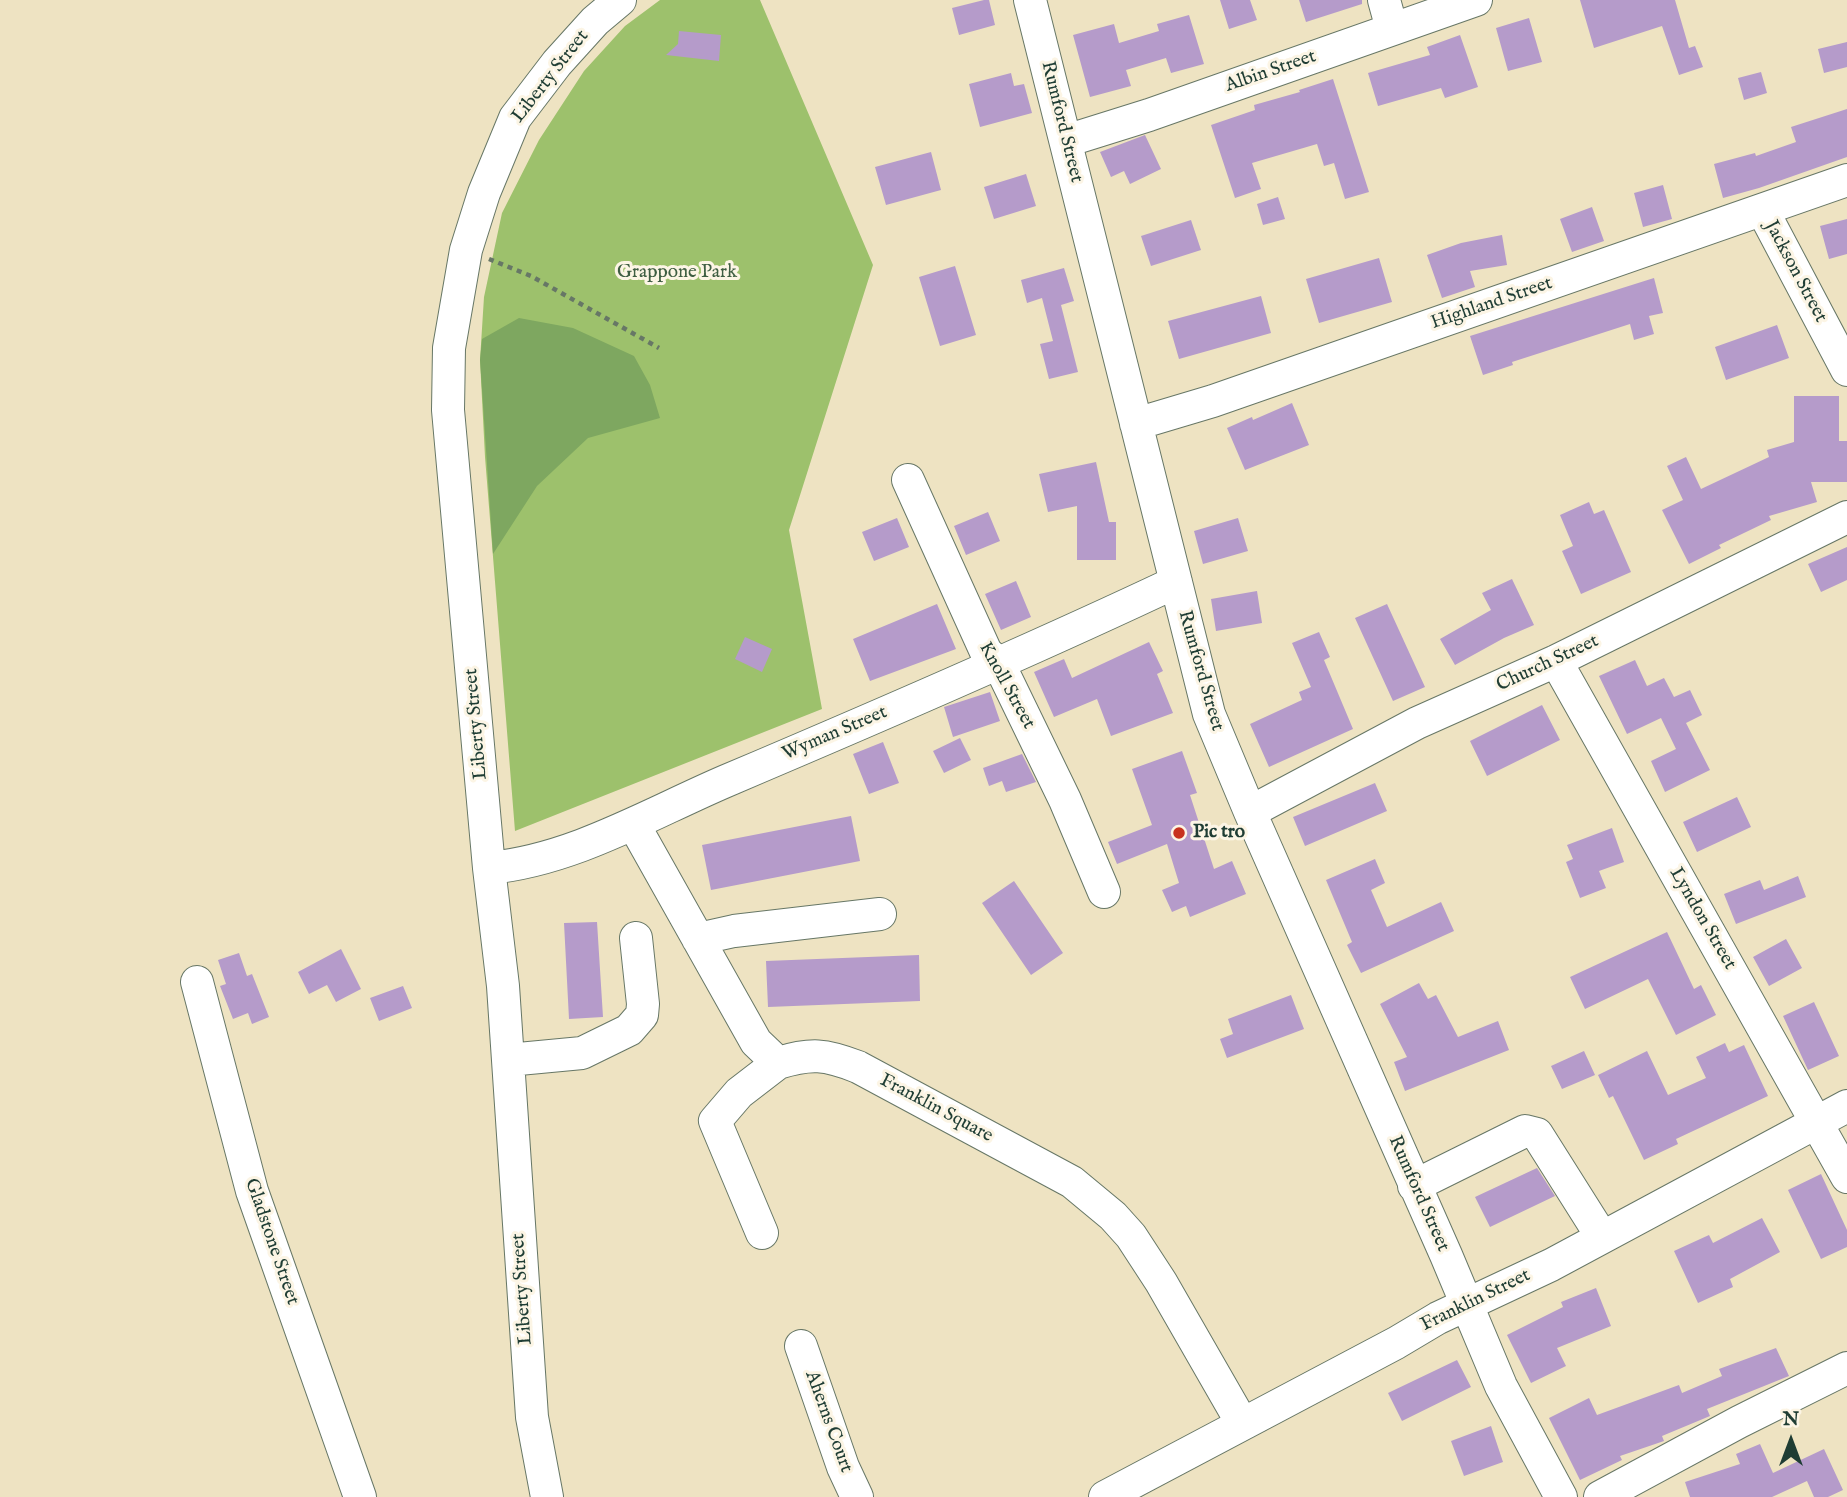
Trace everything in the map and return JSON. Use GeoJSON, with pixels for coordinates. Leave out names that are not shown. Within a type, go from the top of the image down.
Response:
{"type":"FeatureCollection","features":[{"type":"Feature","properties":{"kind":"street","name":"Liberty Street"},"geometry":{"type":"LineString","coordinates":[[547,1497],[532,1417],[503,986],[489,868],[448,410],[449,348],[466,250],[484,193],[515,118],[557,63],[595,21],[620,0]]}},
{"type":"Feature","properties":{"kind":"street","name":"Rumford Street"},"geometry":{"type":"LineString","coordinates":[[1030,0],[1209,714],[1501,1386],[1561,1497]]}},
{"type":"Feature","properties":{"kind":"street","name":"Albin Street"},"geometry":{"type":"LineString","coordinates":[[1066,141],[1161,110],[1388,14],[1476,0]]}},
{"type":"Feature","properties":{"kind":"street","name":"Highland Street"},"geometry":{"type":"LineString","coordinates":[[1136,424],[1213,401],[1847,180]]}},
{"type":"Feature","properties":{"kind":"street","name":"Jackson Street"},"geometry":{"type":"LineString","coordinates":[[1763,211],[1847,370]]}},
{"type":"Feature","properties":{"kind":"street","name":"Knoll Street"},"geometry":{"type":"LineString","coordinates":[[908,480],[986,652],[999,664],[1065,800],[1104,892]]}},
{"type":"Feature","properties":{"kind":"street","name":"Church Street"},"geometry":{"type":"LineString","coordinates":[[1250,813],[1417,723],[1556,661],[1847,517]]}},
{"type":"Feature","properties":{"kind":"street","name":"Wyman Street"},"geometry":{"type":"LineString","coordinates":[[489,868],[520,865],[634,825],[695,794],[999,664],[1176,582]]}},
{"type":"Feature","properties":{"kind":"street","name":"Lyndon Street"},"geometry":{"type":"LineString","coordinates":[[1556,661],[1847,1177]]}},
{"type":"Feature","properties":{"kind":"street"},"geometry":{"type":"LineString","coordinates":[[634,825],[756,1042],[778,1063],[739,1093],[715,1121],[762,1233]]}},
{"type":"Feature","properties":{"kind":"street"},"geometry":{"type":"LineString","coordinates":[[698,939],[734,931],[880,914]]}},
{"type":"Feature","properties":{"kind":"street"},"geometry":{"type":"LineString","coordinates":[[508,1060],[582,1053],[629,1030],[642,1015],[643,1004],[636,938]]}},
{"type":"Feature","properties":{"kind":"street","name":"Gladstone Street"},"geometry":{"type":"LineString","coordinates":[[197,982],[252,1191],[360,1497]]}},
{"type":"Feature","properties":{"kind":"street","name":"Franklin Square"},"geometry":{"type":"LineString","coordinates":[[778,1063],[801,1056],[831,1056],[851,1064],[1072,1182],[1113,1216],[1131,1236],[1161,1282],[1242,1423]]}},
{"type":"Feature","properties":{"kind":"street","name":"Franklin Street"},"geometry":{"type":"LineString","coordinates":[[1105,1497],[1847,1106]]}},
{"type":"Feature","properties":{"kind":"street"},"geometry":{"type":"LineString","coordinates":[[1414,1186],[1525,1131],[1537,1134],[1602,1237]]}},
{"type":"Feature","properties":{"kind":"street","name":"Aherns Court"},"geometry":{"type":"LineString","coordinates":[[801,1346],[856,1497]]}},
{"type":"Feature","properties":{"kind":"street"},"geometry":{"type":"LineString","coordinates":[[1600,1497],[1739,1422],[1847,1368]]}},
{"type":"Feature","properties":{"kind":"path"},"geometry":{"type":"LineString","coordinates":[[466,250],[531,276],[659,348]]}},
{"type":"Feature","properties":{"kind":"green space","name":"Grappone Park"},"geometry":{"type":"Polygon","coordinates":[[[660,0],[760,0],[873,265],[789,530],[822,709],[515,831],[485,457],[480,360],[484,297],[502,213],[539,140],[584,71],[625,26],[660,0]]]}},
{"type":"Feature","properties":{"kind":"green space"},"geometry":{"type":"Polygon","coordinates":[[[519,318],[573,328],[634,356],[650,385],[660,418],[588,438],[537,486],[493,554],[480,360],[482,339],[519,318]]]}},
{"type":"Feature","properties":{"kind":"building"},"geometry":{"type":"Polygon","coordinates":[[[989,0],[995,25],[959,35],[952,8],[989,0]]]}},
{"type":"Feature","properties":{"kind":"building"},"geometry":{"type":"Polygon","coordinates":[[[1220,0],[1250,0],[1257,20],[1229,29],[1220,0]]]}},
{"type":"Feature","properties":{"kind":"building"},"geometry":{"type":"Polygon","coordinates":[[[1299,0],[1362,0],[1362,4],[1306,22],[1299,0]]]}},
{"type":"Feature","properties":{"kind":"building"},"geometry":{"type":"Polygon","coordinates":[[[1580,0],[1675,0],[1689,48],[1695,46],[1703,67],[1679,75],[1662,26],[1594,48],[1580,0]]]}},
{"type":"Feature","properties":{"kind":"building"},"geometry":{"type":"Polygon","coordinates":[[[1189,15],[1204,64],[1171,73],[1166,58],[1126,70],[1131,86],[1090,97],[1073,35],[1114,24],[1119,43],[1159,31],[1157,24],[1189,15]]]}},
{"type":"Feature","properties":{"kind":"building"},"geometry":{"type":"Polygon","coordinates":[[[1529,18],[1542,62],[1508,71],[1496,28],[1529,18]]]}},
{"type":"Feature","properties":{"kind":"building"},"geometry":{"type":"Polygon","coordinates":[[[679,31],[721,35],[719,61],[666,55],[678,44],[679,31]]]}},
{"type":"Feature","properties":{"kind":"building"},"geometry":{"type":"Polygon","coordinates":[[[1460,35],[1478,87],[1445,98],[1441,88],[1378,106],[1368,73],[1430,55],[1427,47],[1460,35]]]}},
{"type":"Feature","properties":{"kind":"building"},"geometry":{"type":"Polygon","coordinates":[[[1847,42],[1847,67],[1824,73],[1818,49],[1847,42]]]}},
{"type":"Feature","properties":{"kind":"building"},"geometry":{"type":"Polygon","coordinates":[[[1761,72],[1767,93],[1744,100],[1738,78],[1761,72]]]}},
{"type":"Feature","properties":{"kind":"building"},"geometry":{"type":"Polygon","coordinates":[[[1011,73],[1014,86],[1024,84],[1032,113],[980,127],[969,84],[1011,73]]]}},
{"type":"Feature","properties":{"kind":"building"},"geometry":{"type":"Polygon","coordinates":[[[1333,79],[1369,192],[1345,199],[1334,163],[1324,166],[1317,144],[1252,163],[1261,189],[1235,198],[1211,125],[1255,110],[1254,105],[1333,79]]]}},
{"type":"Feature","properties":{"kind":"building"},"geometry":{"type":"Polygon","coordinates":[[[1847,109],[1847,157],[1723,198],[1714,164],[1755,153],[1756,156],[1796,142],[1791,127],[1847,109]]]}},
{"type":"Feature","properties":{"kind":"building"},"geometry":{"type":"Polygon","coordinates":[[[1145,135],[1161,169],[1130,184],[1124,171],[1111,177],[1100,152],[1145,135]]]}},
{"type":"Feature","properties":{"kind":"building"},"geometry":{"type":"Polygon","coordinates":[[[931,152],[941,190],[886,205],[875,167],[931,152]]]}},
{"type":"Feature","properties":{"kind":"building"},"geometry":{"type":"Polygon","coordinates":[[[1026,174],[1036,206],[994,219],[984,187],[1026,174]]]}},
{"type":"Feature","properties":{"kind":"building"},"geometry":{"type":"Polygon","coordinates":[[[1663,185],[1672,219],[1643,227],[1634,193],[1663,185]]]}},
{"type":"Feature","properties":{"kind":"building"},"geometry":{"type":"Polygon","coordinates":[[[1278,197],[1285,219],[1263,225],[1257,204],[1278,197]]]}},
{"type":"Feature","properties":{"kind":"building"},"geometry":{"type":"Polygon","coordinates":[[[1592,207],[1604,241],[1572,252],[1560,219],[1592,207]]]}},
{"type":"Feature","properties":{"kind":"building"},"geometry":{"type":"Polygon","coordinates":[[[1847,219],[1847,254],[1829,259],[1820,226],[1847,219]]]}},
{"type":"Feature","properties":{"kind":"building"},"geometry":{"type":"Polygon","coordinates":[[[1191,220],[1201,250],[1151,266],[1141,236],[1191,220]]]}},
{"type":"Feature","properties":{"kind":"building"},"geometry":{"type":"Polygon","coordinates":[[[1502,235],[1507,265],[1470,271],[1475,287],[1442,298],[1427,255],[1461,243],[1502,235]]]}},
{"type":"Feature","properties":{"kind":"building"},"geometry":{"type":"Polygon","coordinates":[[[1379,258],[1392,302],[1319,323],[1306,279],[1379,258]]]}},
{"type":"Feature","properties":{"kind":"building"},"geometry":{"type":"Polygon","coordinates":[[[955,266],[976,335],[940,346],[919,277],[955,266]]]}},
{"type":"Feature","properties":{"kind":"building"},"geometry":{"type":"Polygon","coordinates":[[[1064,268],[1074,301],[1061,305],[1078,372],[1049,379],[1040,344],[1053,341],[1042,298],[1027,303],[1021,280],[1064,268]]]}},
{"type":"Feature","properties":{"kind":"building"},"geometry":{"type":"Polygon","coordinates":[[[1654,278],[1663,313],[1649,316],[1654,334],[1634,340],[1630,324],[1512,362],[1513,365],[1483,375],[1470,336],[1654,278]]]}},
{"type":"Feature","properties":{"kind":"building"},"geometry":{"type":"Polygon","coordinates":[[[1261,296],[1271,333],[1179,359],[1168,321],[1261,296]]]}},
{"type":"Feature","properties":{"kind":"building"},"geometry":{"type":"Polygon","coordinates":[[[1777,325],[1789,358],[1726,380],[1715,347],[1777,325]]]}},
{"type":"Feature","properties":{"kind":"building"},"geometry":{"type":"Polygon","coordinates":[[[1794,396],[1839,396],[1839,441],[1847,441],[1847,482],[1811,482],[1817,502],[1769,516],[1771,520],[1719,545],[1721,548],[1689,564],[1662,510],[1683,500],[1667,466],[1686,457],[1701,489],[1769,457],[1767,450],[1794,442],[1794,396]]]}},
{"type":"Feature","properties":{"kind":"building"},"geometry":{"type":"Polygon","coordinates":[[[1292,403],[1309,445],[1245,470],[1227,428],[1292,403]]]}},
{"type":"Feature","properties":{"kind":"building"},"geometry":{"type":"Polygon","coordinates":[[[1096,462],[1109,522],[1116,522],[1116,560],[1077,560],[1077,506],[1048,512],[1039,474],[1096,462]]]}},
{"type":"Feature","properties":{"kind":"building"},"geometry":{"type":"Polygon","coordinates":[[[1589,502],[1594,514],[1604,510],[1631,572],[1581,594],[1562,551],[1573,546],[1560,515],[1589,502]]]}},
{"type":"Feature","properties":{"kind":"building"},"geometry":{"type":"Polygon","coordinates":[[[988,512],[1000,541],[966,555],[954,526],[988,512]]]}},
{"type":"Feature","properties":{"kind":"building"},"geometry":{"type":"Polygon","coordinates":[[[897,518],[909,547],[874,561],[862,532],[897,518]]]}},
{"type":"Feature","properties":{"kind":"building"},"geometry":{"type":"Polygon","coordinates":[[[1238,518],[1248,551],[1203,564],[1194,531],[1238,518]]]}},
{"type":"Feature","properties":{"kind":"building"},"geometry":{"type":"Polygon","coordinates":[[[1847,547],[1847,580],[1821,592],[1808,564],[1847,547]]]}},
{"type":"Feature","properties":{"kind":"building"},"geometry":{"type":"Polygon","coordinates":[[[1512,579],[1534,625],[1455,665],[1440,639],[1491,610],[1482,593],[1512,579]]]}},
{"type":"Feature","properties":{"kind":"building"},"geometry":{"type":"Polygon","coordinates":[[[1016,581],[1031,617],[1001,630],[985,594],[1016,581]]]}},
{"type":"Feature","properties":{"kind":"building"},"geometry":{"type":"Polygon","coordinates":[[[1257,591],[1262,623],[1216,631],[1211,599],[1257,591]]]}},
{"type":"Feature","properties":{"kind":"building"},"geometry":{"type":"Polygon","coordinates":[[[937,604],[956,649],[870,681],[853,639],[937,604]]]}},
{"type":"Feature","properties":{"kind":"building"},"geometry":{"type":"Polygon","coordinates":[[[1387,604],[1425,687],[1393,701],[1355,618],[1387,604]]]}},
{"type":"Feature","properties":{"kind":"building"},"geometry":{"type":"Polygon","coordinates":[[[1319,632],[1330,657],[1324,660],[1353,729],[1269,767],[1250,724],[1302,700],[1299,692],[1311,687],[1292,643],[1319,632]]]}},
{"type":"Feature","properties":{"kind":"building"},"geometry":{"type":"Polygon","coordinates":[[[745,637],[772,649],[762,672],[735,659],[745,637]]]}},
{"type":"Feature","properties":{"kind":"building"},"geometry":{"type":"Polygon","coordinates":[[[1149,642],[1163,671],[1157,674],[1173,713],[1111,736],[1097,699],[1054,717],[1034,672],[1064,659],[1072,678],[1149,642]]]}},
{"type":"Feature","properties":{"kind":"building"},"geometry":{"type":"Polygon","coordinates":[[[1635,660],[1647,686],[1664,678],[1674,697],[1690,690],[1702,715],[1686,723],[1710,770],[1665,792],[1651,761],[1676,749],[1661,718],[1627,734],[1599,676],[1635,660]]]}},
{"type":"Feature","properties":{"kind":"building"},"geometry":{"type":"Polygon","coordinates":[[[990,692],[1000,721],[953,737],[944,707],[990,692]]]}},
{"type":"Feature","properties":{"kind":"building"},"geometry":{"type":"Polygon","coordinates":[[[1542,705],[1560,740],[1487,776],[1470,741],[1542,705]]]}},
{"type":"Feature","properties":{"kind":"building"},"geometry":{"type":"Polygon","coordinates":[[[960,738],[971,760],[944,773],[933,751],[960,738]]]}},
{"type":"Feature","properties":{"kind":"building"},"geometry":{"type":"Polygon","coordinates":[[[883,742],[899,783],[869,794],[853,754],[883,742]]]}},
{"type":"Feature","properties":{"kind":"building"},"geometry":{"type":"Polygon","coordinates":[[[1182,751],[1197,793],[1190,795],[1214,869],[1232,861],[1246,894],[1190,917],[1186,906],[1172,912],[1162,890],[1179,883],[1167,844],[1117,864],[1108,842],[1152,825],[1132,769],[1182,751]]]}},
{"type":"Feature","properties":{"kind":"building"},"geometry":{"type":"Polygon","coordinates":[[[1022,754],[1036,782],[1006,792],[1002,781],[989,786],[983,768],[1022,754]]]}},
{"type":"Feature","properties":{"kind":"building"},"geometry":{"type":"Polygon","coordinates":[[[1375,783],[1387,811],[1305,846],[1293,817],[1375,783]]]}},
{"type":"Feature","properties":{"kind":"building"},"geometry":{"type":"Polygon","coordinates":[[[1737,797],[1751,827],[1697,852],[1683,822],[1737,797]]]}},
{"type":"Feature","properties":{"kind":"building"},"geometry":{"type":"Polygon","coordinates":[[[851,816],[860,861],[711,890],[702,845],[851,816]]]}},
{"type":"Feature","properties":{"kind":"building"},"geometry":{"type":"Polygon","coordinates":[[[1612,828],[1624,862],[1599,871],[1606,888],[1580,898],[1566,862],[1573,859],[1567,845],[1612,828]]]}},
{"type":"Feature","properties":{"kind":"building"},"geometry":{"type":"Polygon","coordinates":[[[1375,859],[1385,883],[1371,890],[1387,927],[1441,902],[1454,931],[1361,973],[1347,945],[1352,942],[1326,880],[1375,859]]]}},
{"type":"Feature","properties":{"kind":"building"},"geometry":{"type":"Polygon","coordinates":[[[1798,876],[1806,897],[1736,924],[1724,894],[1760,880],[1764,890],[1798,876]]]}},
{"type":"Feature","properties":{"kind":"building"},"geometry":{"type":"Polygon","coordinates":[[[1014,881],[1063,953],[1031,975],[982,903],[1014,881]]]}},
{"type":"Feature","properties":{"kind":"building"},"geometry":{"type":"Polygon","coordinates":[[[597,922],[603,1017],[569,1019],[564,923],[597,922]]]}},
{"type":"Feature","properties":{"kind":"building"},"geometry":{"type":"Polygon","coordinates":[[[1667,932],[1694,989],[1701,985],[1716,1015],[1676,1035],[1648,979],[1585,1009],[1570,977],[1667,932]]]}},
{"type":"Feature","properties":{"kind":"building"},"geometry":{"type":"Polygon","coordinates":[[[1786,939],[1802,968],[1769,986],[1753,957],[1786,939]]]}},
{"type":"Feature","properties":{"kind":"building"},"geometry":{"type":"Polygon","coordinates":[[[341,949],[361,989],[336,1002],[327,985],[309,994],[298,972],[341,949]]]}},
{"type":"Feature","properties":{"kind":"building"},"geometry":{"type":"Polygon","coordinates":[[[239,953],[247,976],[252,974],[269,1017],[252,1024],[248,1013],[233,1019],[220,986],[226,984],[218,960],[239,953]]]}},
{"type":"Feature","properties":{"kind":"building"},"geometry":{"type":"Polygon","coordinates":[[[919,955],[920,1001],[768,1007],[766,961],[919,955]]]}},
{"type":"Feature","properties":{"kind":"building"},"geometry":{"type":"Polygon","coordinates":[[[1419,983],[1428,999],[1436,995],[1458,1037],[1498,1021],[1509,1050],[1405,1091],[1394,1062],[1407,1057],[1380,1004],[1419,983]]]}},
{"type":"Feature","properties":{"kind":"building"},"geometry":{"type":"Polygon","coordinates":[[[403,986],[412,1008],[379,1021],[370,998],[403,986]]]}},
{"type":"Feature","properties":{"kind":"building"},"geometry":{"type":"Polygon","coordinates":[[[1291,995],[1304,1029],[1227,1058],[1220,1039],[1233,1034],[1228,1019],[1291,995]]]}},
{"type":"Feature","properties":{"kind":"building"},"geometry":{"type":"Polygon","coordinates":[[[1814,1002],[1839,1056],[1808,1070],[1783,1016],[1814,1002]]]}},
{"type":"Feature","properties":{"kind":"building"},"geometry":{"type":"Polygon","coordinates":[[[1725,1043],[1729,1052],[1744,1045],[1768,1096],[1676,1139],[1678,1144],[1644,1160],[1613,1096],[1609,1098],[1598,1075],[1647,1051],[1668,1095],[1706,1078],[1696,1057],[1725,1043]]]}},
{"type":"Feature","properties":{"kind":"building"},"geometry":{"type":"Polygon","coordinates":[[[1584,1051],[1595,1075],[1562,1089],[1551,1066],[1584,1051]]]}},
{"type":"Feature","properties":{"kind":"building"},"geometry":{"type":"Polygon","coordinates":[[[1537,1168],[1555,1196],[1490,1227],[1475,1197],[1537,1168]]]}},
{"type":"Feature","properties":{"kind":"building"},"geometry":{"type":"Polygon","coordinates":[[[1821,1174],[1847,1230],[1847,1247],[1821,1259],[1788,1190],[1821,1174]]]}},
{"type":"Feature","properties":{"kind":"building"},"geometry":{"type":"Polygon","coordinates":[[[1762,1218],[1780,1252],[1730,1279],[1733,1287],[1698,1303],[1674,1251],[1709,1235],[1713,1243],[1762,1218]]]}},
{"type":"Feature","properties":{"kind":"building"},"geometry":{"type":"Polygon","coordinates":[[[1596,1288],[1611,1326],[1557,1348],[1566,1366],[1531,1383],[1507,1335],[1563,1307],[1561,1302],[1596,1288]]]}},
{"type":"Feature","properties":{"kind":"building"},"geometry":{"type":"Polygon","coordinates":[[[1776,1348],[1789,1376],[1707,1409],[1710,1416],[1662,1436],[1664,1441],[1620,1456],[1622,1460],[1580,1480],[1549,1418],[1589,1398],[1597,1415],[1679,1385],[1682,1393],[1722,1376],[1719,1369],[1776,1348]]]}},
{"type":"Feature","properties":{"kind":"building"},"geometry":{"type":"Polygon","coordinates":[[[1457,1360],[1471,1387],[1402,1421],[1388,1393],[1457,1360]]]}},
{"type":"Feature","properties":{"kind":"building"},"geometry":{"type":"Polygon","coordinates":[[[1491,1426],[1503,1462],[1464,1476],[1451,1441],[1491,1426]]]}},
{"type":"Feature","properties":{"kind":"building"},"geometry":{"type":"Polygon","coordinates":[[[1760,1444],[1773,1473],[1824,1449],[1843,1490],[1828,1497],[1814,1497],[1807,1481],[1772,1497],[1690,1497],[1685,1482],[1740,1464],[1736,1454],[1760,1444]]]}},
{"type":"Feature","properties":{"kind":"place","name":"Pic tro"},"geometry":{"type":"Point","coordinates":[1179,833]}}]}
